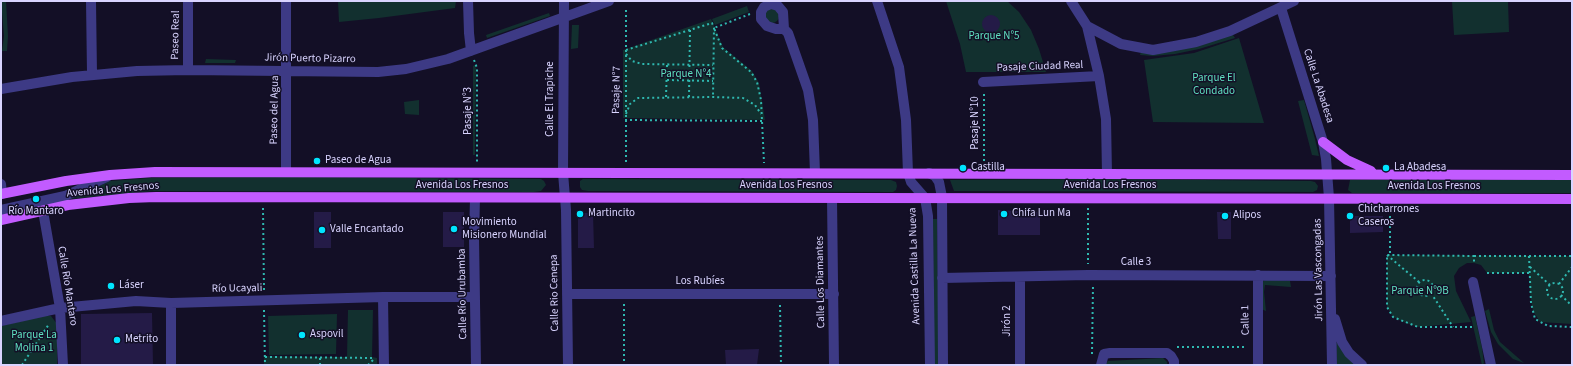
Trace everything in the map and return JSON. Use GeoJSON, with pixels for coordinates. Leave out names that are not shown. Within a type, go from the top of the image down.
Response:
{"type":"FeatureCollection","features":[{"type":"Feature","properties":{"kind":"main road"},"geometry":{"type":"LineString","coordinates":[[1324,142],[1339,156],[1353,164],[1381,174]]}},
{"type":"Feature","properties":{"kind":"main road","name":"Avenida Los Fresnos"},"geometry":{"type":"LineString","coordinates":[[1,191],[110,175],[155,172],[1572,175]]}},
{"type":"Feature","properties":{"kind":"main road","name":"Avenida Los Fresnos"},"geometry":{"type":"LineString","coordinates":[[1,220],[68,205],[129,198],[942,197],[1572,199]]}},
{"type":"Feature","properties":{"kind":"street"},"geometry":{"type":"LineString","coordinates":[[90,1],[92,74]]}},
{"type":"Feature","properties":{"kind":"street","name":"Paseo Real"},"geometry":{"type":"LineString","coordinates":[[188,1],[188,70]]}},
{"type":"Feature","properties":{"kind":"street","name":"Paseo del Agua"},"geometry":{"type":"LineString","coordinates":[[286,1],[286,172]]}},
{"type":"Feature","properties":{"kind":"street"},"geometry":{"type":"LineString","coordinates":[[468,1],[471,51]]}},
{"type":"Feature","properties":{"kind":"street","name":"Calle El Trapiche"},"geometry":{"type":"LineString","coordinates":[[564,1],[563,173],[565,198]]}},
{"type":"Feature","properties":{"kind":"street","name":"Jirón Puerto Pizarro"},"geometry":{"type":"LineString","coordinates":[[1,89],[92,74],[188,70],[392,71],[434,64],[609,1]]}},
{"type":"Feature","properties":{"kind":"street"},"geometry":{"type":"LineString","coordinates":[[876,1],[899,67],[906,120],[908,173]]}},
{"type":"Feature","properties":{"kind":"street"},"geometry":{"type":"LineString","coordinates":[[1071,1],[1087,26],[1099,76],[1106,119],[1107,174]]}},
{"type":"Feature","properties":{"kind":"street"},"geometry":{"type":"LineString","coordinates":[[1087,26],[1121,44],[1153,50],[1196,42],[1230,31],[1294,1]]}},
{"type":"Feature","properties":{"kind":"street","name":"Calle La Abadesa"},"geometry":{"type":"LineString","coordinates":[[1280,8],[1324,142],[1328,174]]}},
{"type":"Feature","properties":{"kind":"street"},"geometry":{"type":"LineString","coordinates":[[784,29],[788,34],[797,55],[808,90],[812,120],[814,174]]}},
{"type":"Feature","properties":{"kind":"street","name":"Pasaje Ciudad Real"},"geometry":{"type":"LineString","coordinates":[[983,83],[1099,76]]}},
{"type":"Feature","properties":{"kind":"street","name":"Avenida Castilla La Nueva"},"geometry":{"type":"LineString","coordinates":[[908,173],[911,182],[925,198],[928,216],[930,365]]}},
{"type":"Feature","properties":{"kind":"street"},"geometry":{"type":"LineString","coordinates":[[929,173],[935,176],[942,197],[944,365]]}},
{"type":"Feature","properties":{"kind":"street","name":"Jirón Las Vascongadas"},"geometry":{"type":"LineString","coordinates":[[1328,174],[1332,365]]}},
{"type":"Feature","properties":{"kind":"street"},"geometry":{"type":"LineString","coordinates":[[1,210],[65,196],[110,175]]}},
{"type":"Feature","properties":{"kind":"street","name":"Calle Río Urubamba"},"geometry":{"type":"LineString","coordinates":[[475,198],[476,365]]}},
{"type":"Feature","properties":{"kind":"street","name":"Calle Rio Cenepa"},"geometry":{"type":"LineString","coordinates":[[565,198],[568,365]]}},
{"type":"Feature","properties":{"kind":"street","name":"Calle Los Diamantes"},"geometry":{"type":"LineString","coordinates":[[832,198],[834,365]]}},
{"type":"Feature","properties":{"kind":"street","name":"Calle Río Mantaro"},"geometry":{"type":"LineString","coordinates":[[43,211],[60,308],[63,365]]}},
{"type":"Feature","properties":{"kind":"street","name":"Calle 3"},"geometry":{"type":"LineString","coordinates":[[942,278],[1020,278],[1091,275],[1330,276]]}},
{"type":"Feature","properties":{"kind":"street","name":"Calle 1"},"geometry":{"type":"LineString","coordinates":[[1258,275],[1258,365]]}},
{"type":"Feature","properties":{"kind":"street","name":"Jirón 2"},"geometry":{"type":"LineString","coordinates":[[1020,278],[1020,365]]}},
{"type":"Feature","properties":{"kind":"street"},"geometry":{"type":"LineString","coordinates":[[1473,282],[1491,365]]}},
{"type":"Feature","properties":{"kind":"street","name":"Los Rubíes"},"geometry":{"type":"LineString","coordinates":[[567,294],[834,294]]}},
{"type":"Feature","properties":{"kind":"street"},"geometry":{"type":"LineString","coordinates":[[383,297],[384,365]]}},
{"type":"Feature","properties":{"kind":"street","name":"Río Ucayali"},"geometry":{"type":"LineString","coordinates":[[1,321],[60,308],[136,302],[171,303],[383,297],[475,297]]}},
{"type":"Feature","properties":{"kind":"street"},"geometry":{"type":"LineString","coordinates":[[171,303],[171,365]]}},
{"type":"Feature","properties":{"kind":"street"},"geometry":{"type":"LineString","coordinates":[[1331,304],[1342,342],[1349,353],[1362,365]]}},
{"type":"Feature","properties":{"kind":"street"},"geometry":{"type":"LineString","coordinates":[[1096,362],[1104,354],[1110,353],[1167,353],[1174,360],[1174,365]]}},
{"type":"Feature","properties":{"kind":"path","name":"Pasaje N°7"},"geometry":{"type":"LineString","coordinates":[[625,173],[626,7]]}},
{"type":"Feature","properties":{"kind":"path"},"geometry":{"type":"LineString","coordinates":[[714,28],[753,13]]}},
{"type":"Feature","properties":{"kind":"path"},"geometry":{"type":"LineString","coordinates":[[713,65],[636,64],[632,61],[626,51],[712,24],[722,48],[751,72],[757,82],[761,100],[765,173]]}},
{"type":"Feature","properties":{"kind":"path"},"geometry":{"type":"LineString","coordinates":[[713,97],[714,28]]}},
{"type":"Feature","properties":{"kind":"path"},"geometry":{"type":"LineString","coordinates":[[689,97],[690,30]]}},
{"type":"Feature","properties":{"kind":"path","name":"Pasaje N°3"},"geometry":{"type":"LineString","coordinates":[[471,51],[477,68],[477,172]]}},
{"type":"Feature","properties":{"kind":"path"},"geometry":{"type":"LineString","coordinates":[[666,97],[667,64]]}},
{"type":"Feature","properties":{"kind":"path"},"geometry":{"type":"LineString","coordinates":[[667,80],[713,81]]}},
{"type":"Feature","properties":{"kind":"path","name":"Pasaje N°10"},"geometry":{"type":"LineString","coordinates":[[983,83],[984,161]]}},
{"type":"Feature","properties":{"kind":"path"},"geometry":{"type":"LineString","coordinates":[[762,115],[755,105],[743,98],[666,97],[638,98],[630,104],[625,119],[762,121]]}},
{"type":"Feature","properties":{"kind":"path"},"geometry":{"type":"LineString","coordinates":[[263,197],[265,364]]}},
{"type":"Feature","properties":{"kind":"path"},"geometry":{"type":"LineString","coordinates":[[1088,205],[1096,362]]}},
{"type":"Feature","properties":{"kind":"path"},"geometry":{"type":"LineString","coordinates":[[1390,211],[1390,255]]}},
{"type":"Feature","properties":{"kind":"path"},"geometry":{"type":"LineString","coordinates":[[1386,255],[1572,256]]}},
{"type":"Feature","properties":{"kind":"path"},"geometry":{"type":"LineString","coordinates":[[1386,255],[1419,282]]}},
{"type":"Feature","properties":{"kind":"path"},"geometry":{"type":"LineString","coordinates":[[1386,255],[1387,307],[1394,317],[1418,327],[1473,327]]}},
{"type":"Feature","properties":{"kind":"path"},"geometry":{"type":"LineString","coordinates":[[1474,256],[1474,263]]}},
{"type":"Feature","properties":{"kind":"path"},"geometry":{"type":"LineString","coordinates":[[1529,256],[1531,304],[1535,319],[1548,326],[1572,327]]}},
{"type":"Feature","properties":{"kind":"path"},"geometry":{"type":"LineString","coordinates":[[1529,267],[1550,285]]}},
{"type":"Feature","properties":{"kind":"path"},"geometry":{"type":"LineString","coordinates":[[1559,284],[1572,267]]}},
{"type":"Feature","properties":{"kind":"path"},"geometry":{"type":"LineString","coordinates":[[1487,273],[1529,273]]}},
{"type":"Feature","properties":{"kind":"path"},"geometry":{"type":"LineString","coordinates":[[1419,282],[1424,280],[1430,282],[1433,289],[1431,293],[1453,327]]}},
{"type":"Feature","properties":{"kind":"path"},"geometry":{"type":"LineString","coordinates":[[1419,282],[1418,290],[1420,294],[1426,295],[1431,293]]}},
{"type":"Feature","properties":{"kind":"path"},"geometry":{"type":"LineString","coordinates":[[1559,284],[1554,283],[1550,285],[1547,292],[1549,297],[1557,298],[1561,295]]}},
{"type":"Feature","properties":{"kind":"path"},"geometry":{"type":"LineString","coordinates":[[1559,284],[1562,288],[1561,295]]}},
{"type":"Feature","properties":{"kind":"path"},"geometry":{"type":"LineString","coordinates":[[780,294],[781,365]]}},
{"type":"Feature","properties":{"kind":"path"},"geometry":{"type":"LineString","coordinates":[[624,295],[624,365]]}},
{"type":"Feature","properties":{"kind":"path"},"geometry":{"type":"LineString","coordinates":[[1561,295],[1572,306]]}},
{"type":"Feature","properties":{"kind":"path"},"geometry":{"type":"LineString","coordinates":[[22,365],[50,323]]}},
{"type":"Feature","properties":{"kind":"path"},"geometry":{"type":"LineString","coordinates":[[265,356],[376,358],[368,365]]}},
{"type":"Feature","properties":{"kind":"path"},"geometry":{"type":"LineString","coordinates":[[320,358],[320,365]]}},
{"type":"Feature","properties":{"kind":"green space"},"geometry":{"type":"Polygon","coordinates":[[[1,1],[6,1],[8,36],[7,51],[2,51],[4,36],[1,1]]]}},
{"type":"Feature","properties":{"kind":"green space"},"geometry":{"type":"Polygon","coordinates":[[[338,1],[456,1],[455,8],[339,22],[338,1]]]}},
{"type":"Feature","properties":{"kind":"green space","name":"Parque N°5"},"geometry":{"type":"Polygon","coordinates":[[[946,1],[1007,1],[1019,12],[1031,30],[1046,72],[966,72],[960,44],[946,1]]]}},
{"type":"Feature","properties":{"kind":"green space"},"geometry":{"type":"Polygon","coordinates":[[[1452,1],[1508,1],[1509,32],[1454,35],[1452,1]]]}},
{"type":"Feature","properties":{"kind":"green space"},"geometry":{"type":"Polygon","coordinates":[[[747,6],[749,12],[715,25],[712,19],[747,6]]]}},
{"type":"Feature","properties":{"kind":"green space"},"geometry":{"type":"Polygon","coordinates":[[[772,9],[777,11],[779,16],[777,21],[772,23],[767,21],[765,16],[767,11],[772,9]]]}},
{"type":"Feature","properties":{"kind":"green space"},"geometry":{"type":"Polygon","coordinates":[[[549,13],[550,16],[487,38],[486,35],[549,13]]]}},
{"type":"Feature","properties":{"kind":"green space","name":"Parque N°4"},"geometry":{"type":"Polygon","coordinates":[[[711,19],[723,47],[752,71],[759,83],[765,120],[623,118],[623,50],[711,19]]]}},
{"type":"Feature","properties":{"kind":"green space"},"geometry":{"type":"Polygon","coordinates":[[[572,25],[579,25],[578,48],[571,49],[572,25]]]}},
{"type":"Feature","properties":{"kind":"green space"},"geometry":{"type":"Polygon","coordinates":[[[1233,35],[1235,38],[1199,49],[1175,54],[1153,56],[1140,55],[1141,52],[1233,35]]]}},
{"type":"Feature","properties":{"kind":"green space","name":"Parque El Condado"},"geometry":{"type":"Polygon","coordinates":[[[1239,38],[1264,123],[1153,122],[1144,60],[1194,53],[1239,38]]]}},
{"type":"Feature","properties":{"kind":"green space"},"geometry":{"type":"Polygon","coordinates":[[[206,59],[236,60],[235,63],[205,63],[206,59]]]}},
{"type":"Feature","properties":{"kind":"green space"},"geometry":{"type":"Polygon","coordinates":[[[475,65],[475,155],[473,155],[473,66],[475,65]]]}},
{"type":"Feature","properties":{"kind":"green space"},"geometry":{"type":"Polygon","coordinates":[[[419,100],[419,115],[405,114],[404,102],[419,100]]]}},
{"type":"Feature","properties":{"kind":"green space"},"geometry":{"type":"Polygon","coordinates":[[[1304,100],[1319,156],[1312,155],[1298,101],[1304,100]]]}},
{"type":"Feature","properties":{"kind":"green space"},"geometry":{"type":"Polygon","coordinates":[[[286,177],[541,179],[546,185],[541,191],[534,192],[152,191],[70,199],[110,181],[150,178],[286,177]]]}},
{"type":"Feature","properties":{"kind":"green space"},"geometry":{"type":"Polygon","coordinates":[[[583,179],[891,180],[896,182],[897,186],[896,190],[893,192],[588,191],[582,190],[580,187],[580,181],[583,179]]]}},
{"type":"Feature","properties":{"kind":"green space"},"geometry":{"type":"Polygon","coordinates":[[[1094,179],[1311,181],[1315,182],[1318,186],[1317,190],[1313,192],[954,191],[950,180],[1094,179]]]}},
{"type":"Feature","properties":{"kind":"green space"},"geometry":{"type":"Polygon","coordinates":[[[1350,180],[1572,180],[1572,193],[1352,193],[1348,190],[1350,180]]]}},
{"type":"Feature","properties":{"kind":"green space"},"geometry":{"type":"Polygon","coordinates":[[[933,219],[937,219],[939,365],[934,365],[933,219]]]}},
{"type":"Feature","properties":{"kind":"green space","name":"Parque N°9B"},"geometry":{"type":"Polygon","coordinates":[[[1387,255],[1572,256],[1572,324],[1540,322],[1533,311],[1529,273],[1487,273],[1481,265],[1474,263],[1467,263],[1459,268],[1454,276],[1456,291],[1471,322],[1418,327],[1406,323],[1393,317],[1387,307],[1387,255]]]}},
{"type":"Feature","properties":{"kind":"green space"},"geometry":{"type":"Polygon","coordinates":[[[1268,279],[1290,281],[1291,287],[1265,285],[1264,292],[1266,311],[1261,309],[1261,282],[1268,279]]]}},
{"type":"Feature","properties":{"kind":"green space"},"geometry":{"type":"Polygon","coordinates":[[[1489,309],[1494,330],[1500,342],[1524,363],[1513,359],[1498,344],[1491,332],[1485,311],[1489,309]]]}},
{"type":"Feature","properties":{"kind":"green space"},"geometry":{"type":"Polygon","coordinates":[[[348,310],[373,310],[372,357],[377,358],[377,365],[264,365],[264,356],[347,357],[348,310]]]}},
{"type":"Feature","properties":{"kind":"green space","name":"Aspovil"},"geometry":{"type":"Polygon","coordinates":[[[337,314],[336,354],[269,355],[268,316],[337,314]]]}},
{"type":"Feature","properties":{"kind":"green space","name":"Parque La Molina 1"},"geometry":{"type":"Polygon","coordinates":[[[43,316],[51,316],[57,324],[57,365],[1,365],[1,326],[43,316]]]}},
{"type":"Feature","properties":{"kind":"green space"},"geometry":{"type":"Polygon","coordinates":[[[1475,316],[1482,348],[1484,363],[1482,365],[1471,317],[1475,316]]]}},
{"type":"Feature","properties":{"kind":"green space"},"geometry":{"type":"Polygon","coordinates":[[[1336,342],[1356,365],[1337,365],[1336,342]]]}},
{"type":"Feature","properties":{"kind":"green space"},"geometry":{"type":"Polygon","coordinates":[[[1163,358],[1167,362],[1167,365],[1104,365],[1108,361],[1163,358]]]}},
{"type":"Feature","properties":{"kind":"building"},"geometry":{"type":"Polygon","coordinates":[[[987,15],[995,15],[1000,20],[998,31],[995,33],[987,33],[982,28],[982,20],[987,15]]]}},
{"type":"Feature","properties":{"kind":"building"},"geometry":{"type":"Polygon","coordinates":[[[998,210],[1040,212],[1040,235],[998,235],[998,210]]]}},
{"type":"Feature","properties":{"kind":"building","name":"Valle Encantado"},"geometry":{"type":"Polygon","coordinates":[[[314,212],[331,212],[331,248],[314,248],[314,212]]]}},
{"type":"Feature","properties":{"kind":"building","name":"Movimiento Misionero Mundial"},"geometry":{"type":"Polygon","coordinates":[[[443,212],[464,212],[464,247],[443,247],[443,212]]]}},
{"type":"Feature","properties":{"kind":"building"},"geometry":{"type":"Polygon","coordinates":[[[1217,212],[1231,212],[1231,239],[1218,239],[1217,212]]]}},
{"type":"Feature","properties":{"kind":"building"},"geometry":{"type":"Polygon","coordinates":[[[578,213],[593,213],[594,248],[578,248],[578,213]]]}},
{"type":"Feature","properties":{"kind":"building"},"geometry":{"type":"Polygon","coordinates":[[[1350,216],[1383,216],[1383,232],[1350,233],[1350,216]]]}},
{"type":"Feature","properties":{"kind":"building","name":"Metrito"},"geometry":{"type":"Polygon","coordinates":[[[152,313],[153,365],[81,365],[81,314],[152,313]]]}},
{"type":"Feature","properties":{"kind":"building"},"geometry":{"type":"Polygon","coordinates":[[[759,349],[757,365],[726,365],[725,350],[759,349]]]}},
{"type":"Feature","properties":{"kind":"place","name":"Paseo de Agua"},"geometry":{"type":"Point","coordinates":[317,161]}},
{"type":"Feature","properties":{"kind":"place","name":"Castilla"},"geometry":{"type":"Point","coordinates":[963,168]}},
{"type":"Feature","properties":{"kind":"place","name":"La Abadesa"},"geometry":{"type":"Point","coordinates":[1386,168]}},
{"type":"Feature","properties":{"kind":"place","name":"Río Mantaro"},"geometry":{"type":"Point","coordinates":[36,199]}},
{"type":"Feature","properties":{"kind":"place","name":"Martincito"},"geometry":{"type":"Point","coordinates":[580,214]}},
{"type":"Feature","properties":{"kind":"place","name":"Chifa Lun Ma"},"geometry":{"type":"Point","coordinates":[1004,214]}},
{"type":"Feature","properties":{"kind":"place","name":"Alipos"},"geometry":{"type":"Point","coordinates":[1225,216]}},
{"type":"Feature","properties":{"kind":"place","name":"Chicharrones Caseros"},"geometry":{"type":"Point","coordinates":[1350,216]}},
{"type":"Feature","properties":{"kind":"place","name":"Movimiento Misionero Mundial"},"geometry":{"type":"Point","coordinates":[454,229]}},
{"type":"Feature","properties":{"kind":"place","name":"Valle Encantado"},"geometry":{"type":"Point","coordinates":[322,230]}},
{"type":"Feature","properties":{"kind":"place","name":"Láser"},"geometry":{"type":"Point","coordinates":[111,286]}},
{"type":"Feature","properties":{"kind":"place","name":"Aspovil"},"geometry":{"type":"Point","coordinates":[302,335]}},
{"type":"Feature","properties":{"kind":"place","name":"Metrito"},"geometry":{"type":"Point","coordinates":[117,340]}}]}
